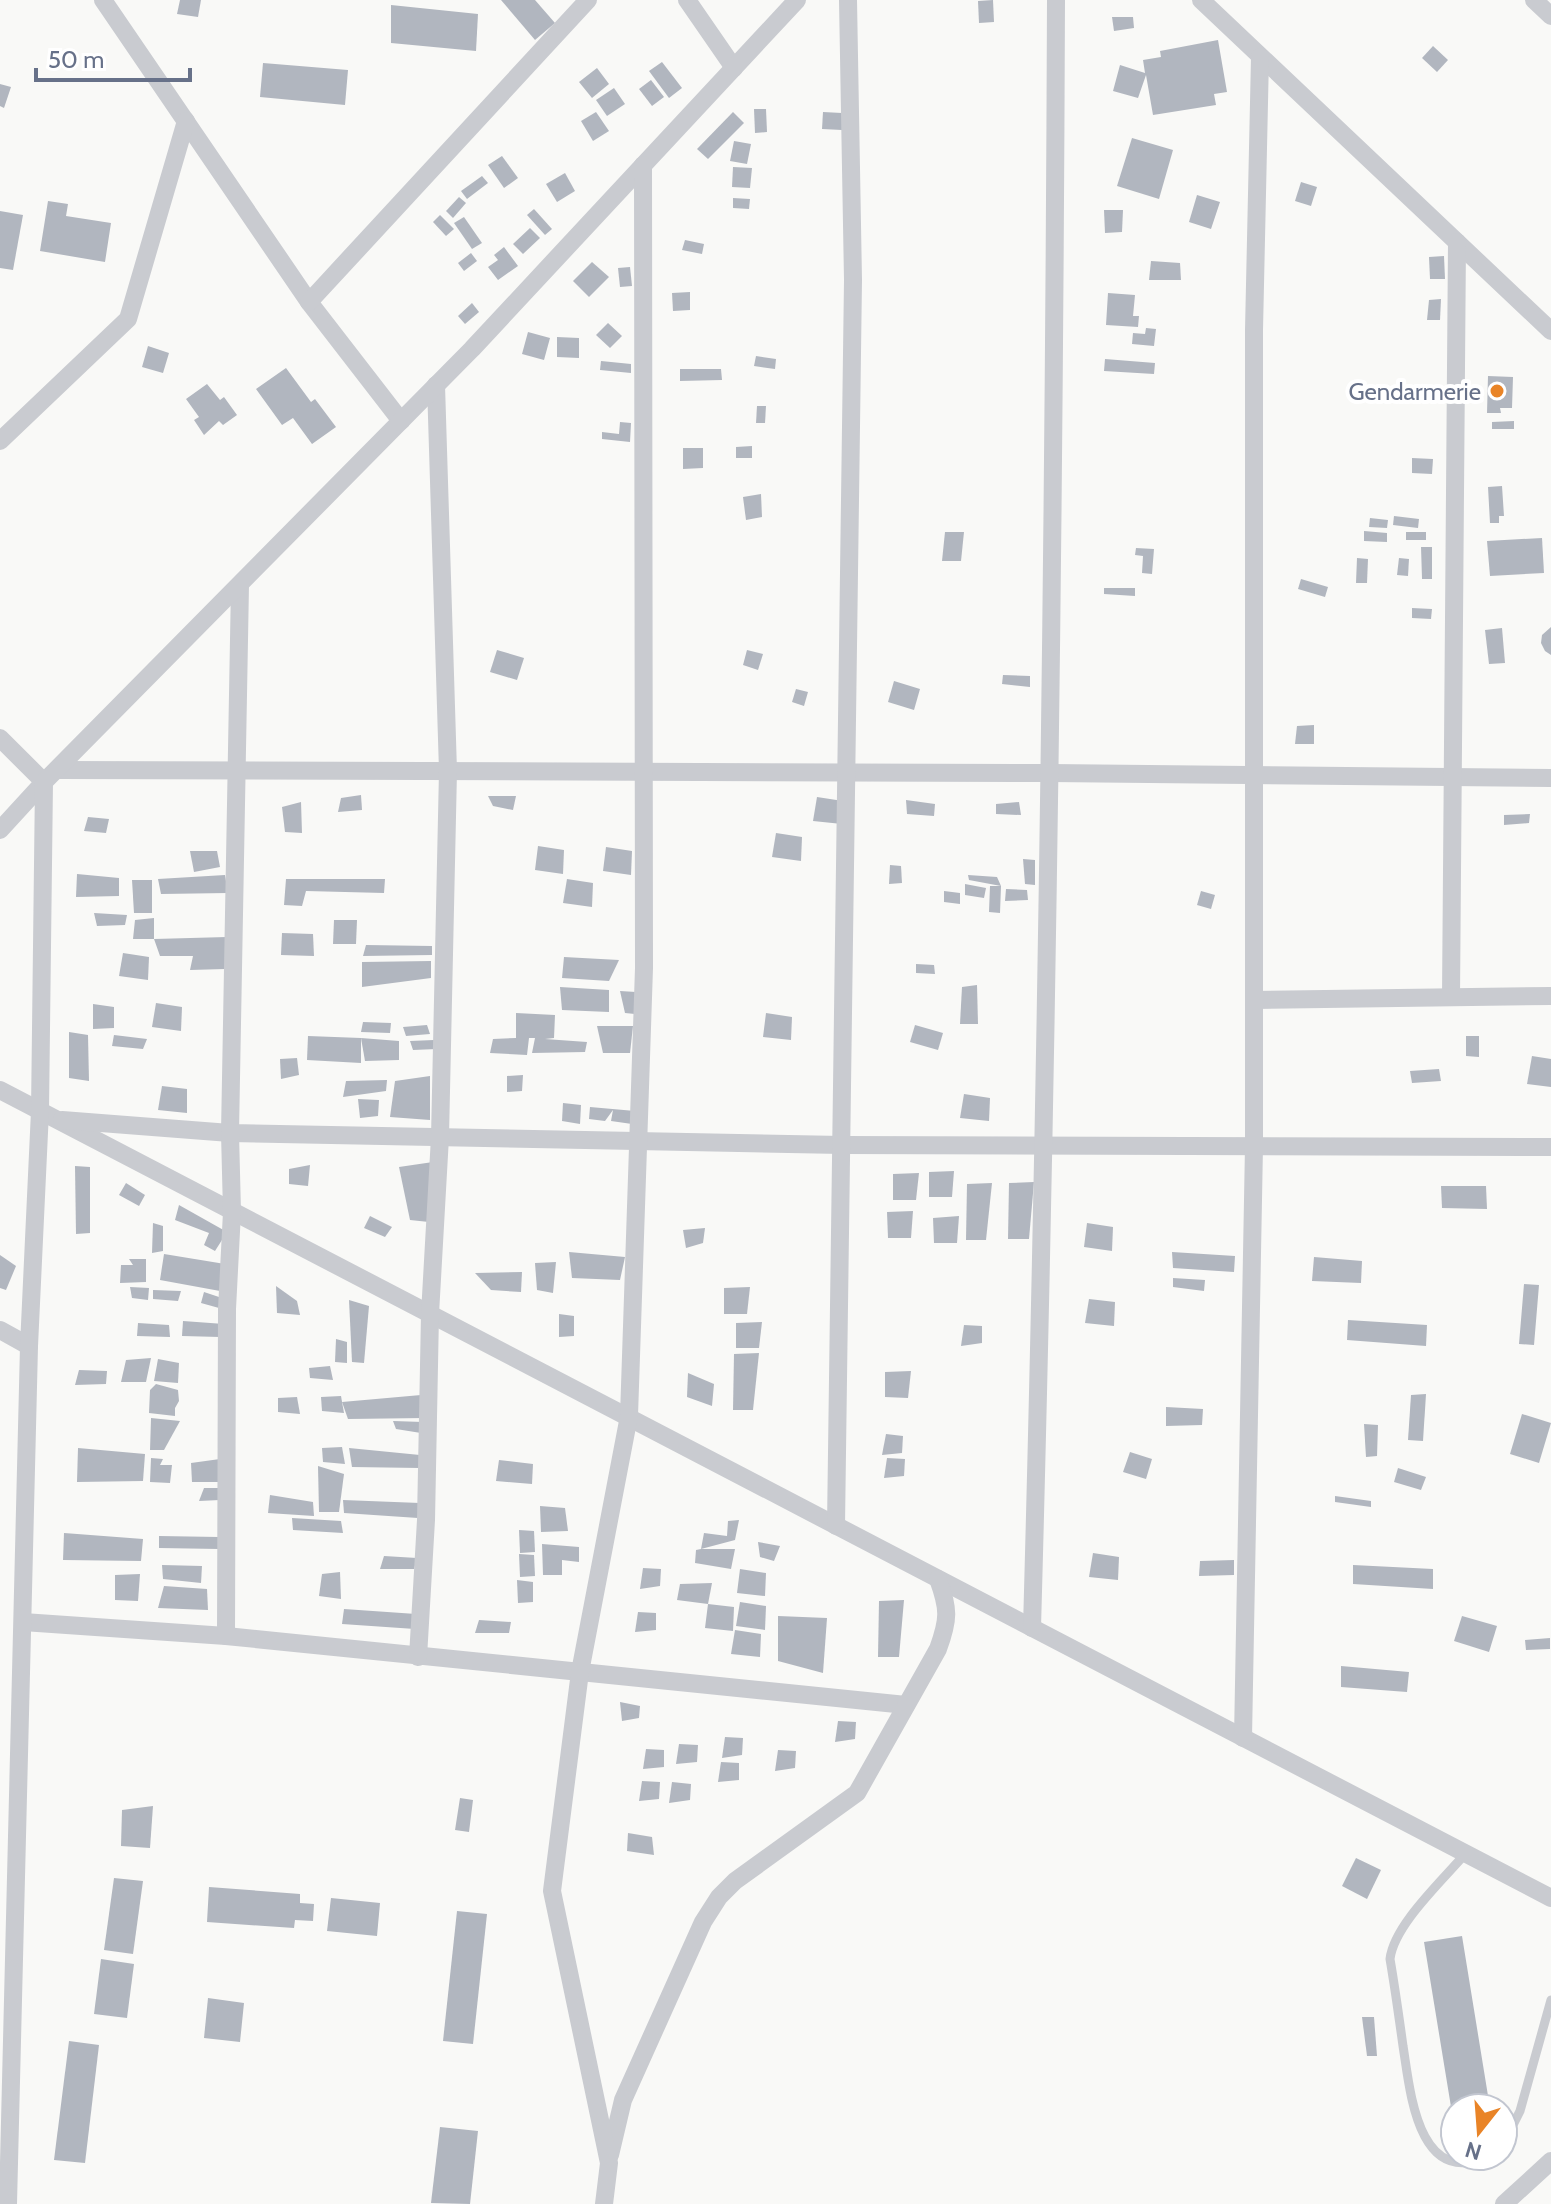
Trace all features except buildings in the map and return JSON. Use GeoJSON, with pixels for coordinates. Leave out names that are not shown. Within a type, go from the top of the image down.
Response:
{"type":"FeatureCollection","features":[{"type":"Feature","properties":{"kind":"street"},"geometry":{"type":"LineString","coordinates":[[103,0],[309,302],[401,421]]}},
{"type":"Feature","properties":{"kind":"street"},"geometry":{"type":"LineString","coordinates":[[309,302],[588,0]]}},
{"type":"Feature","properties":{"kind":"street"},"geometry":{"type":"LineString","coordinates":[[687,0],[734,68]]}},
{"type":"Feature","properties":{"kind":"street"},"geometry":{"type":"LineString","coordinates":[[0,830],[436,385],[797,0]]}},
{"type":"Feature","properties":{"kind":"street"},"geometry":{"type":"LineString","coordinates":[[836,1526],[853,280],[848,0]]}},
{"type":"Feature","properties":{"kind":"street"},"geometry":{"type":"LineString","coordinates":[[1032,1628],[1050,773],[1056,0]]}},
{"type":"Feature","properties":{"kind":"street"},"geometry":{"type":"LineString","coordinates":[[1201,0],[1551,331]]}},
{"type":"Feature","properties":{"kind":"street"},"geometry":{"type":"LineString","coordinates":[[1534,0],[1551,16]]}},
{"type":"Feature","properties":{"kind":"street"},"geometry":{"type":"LineString","coordinates":[[1243,1738],[1254,1146],[1254,330],[1260,57]]}},
{"type":"Feature","properties":{"kind":"street"},"geometry":{"type":"LineString","coordinates":[[0,441],[128,319],[186,121]]}},
{"type":"Feature","properties":{"kind":"street"},"geometry":{"type":"LineString","coordinates":[[609,2163],[552,1891],[580,1672],[629,1416],[640,1141],[645,772],[643,165]]}},
{"type":"Feature","properties":{"kind":"street"},"geometry":{"type":"LineString","coordinates":[[1451,997],[1457,242]]}},
{"type":"Feature","properties":{"kind":"street"},"geometry":{"type":"LineString","coordinates":[[418,1657],[426,1520],[430,1314],[440,1137],[448,771],[436,385]]}},
{"type":"Feature","properties":{"kind":"street"},"geometry":{"type":"LineString","coordinates":[[226,1636],[227,1309],[232,1212],[230,1133],[240,585]]}},
{"type":"Feature","properties":{"kind":"street"},"geometry":{"type":"LineString","coordinates":[[0,738],[44,782],[47,1115],[29,1346],[19,1771],[6,2000],[8,2204]]}},
{"type":"Feature","properties":{"kind":"street"},"geometry":{"type":"LineString","coordinates":[[59,770],[1551,778]]}},
{"type":"Feature","properties":{"kind":"street"},"geometry":{"type":"LineString","coordinates":[[1254,1000],[1551,996]]}},
{"type":"Feature","properties":{"kind":"street"},"geometry":{"type":"LineString","coordinates":[[0,1090],[1551,1898]]}},
{"type":"Feature","properties":{"kind":"street"},"geometry":{"type":"LineString","coordinates":[[47,1115],[230,1133],[842,1145],[1551,1147]]}},
{"type":"Feature","properties":{"kind":"street"},"geometry":{"type":"LineString","coordinates":[[0,1330],[29,1346]]}},
{"type":"Feature","properties":{"kind":"street"},"geometry":{"type":"LineString","coordinates":[[604,2204],[609,2163],[623,2100],[703,1922],[719,1897],[735,1881],[857,1793],[938,1649],[947,1625],[947,1604],[938,1579]]}},
{"type":"Feature","properties":{"kind":"street"},"geometry":{"type":"LineString","coordinates":[[23,1622],[226,1636],[906,1705]]}},
{"type":"Feature","properties":{"kind":"street"},"geometry":{"type":"LineString","coordinates":[[0,1761],[19,1771]]}},
{"type":"Feature","properties":{"kind":"street"},"geometry":{"type":"LineString","coordinates":[[1504,2204],[1551,2161]]}},
{"type":"Feature","properties":{"kind":"lane"},"geometry":{"type":"LineString","coordinates":[[1439,2152],[1423,2135],[1414,2111],[1390,1959],[1391,1949],[1405,1924],[1465,1854]]}},
{"type":"Feature","properties":{"kind":"lane"},"geometry":{"type":"LineString","coordinates":[[1519,2113],[1551,2000]]}},
{"type":"Feature","properties":{"kind":"place","name":"Gendarmerie"},"geometry":{"type":"Point","coordinates":[1497,391]}}]}
